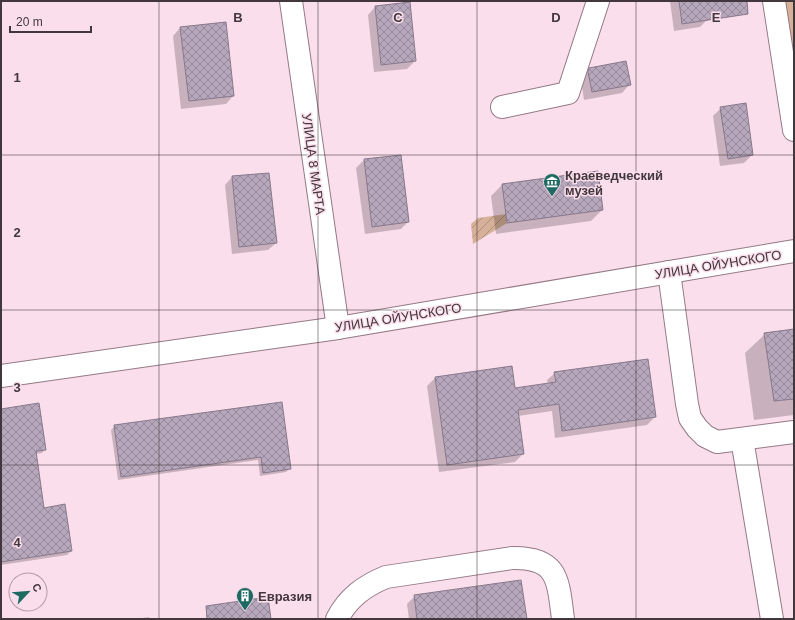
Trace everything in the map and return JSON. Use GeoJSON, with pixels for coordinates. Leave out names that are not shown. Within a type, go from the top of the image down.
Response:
{"type":"FeatureCollection","features":[{"type":"Feature","properties":{"kind":"main road","name":"УЛИЦА 8 МАРТА"},"geometry":{"type":"LineString","coordinates":[[291,1],[338,328]]}},
{"type":"Feature","properties":{"kind":"main road"},"geometry":{"type":"LineString","coordinates":[[502,107],[568,93],[598,1]]}},
{"type":"Feature","properties":{"kind":"main road"},"geometry":{"type":"LineString","coordinates":[[774,1],[794,130]]}},
{"type":"Feature","properties":{"kind":"main road","name":"УЛИЦА ОЙУНСКОГО"},"geometry":{"type":"LineString","coordinates":[[1,376],[338,328],[794,251]]}},
{"type":"Feature","properties":{"kind":"main road"},"geometry":{"type":"LineString","coordinates":[[669,272],[690,418],[705,436],[717,442],[794,432]]}},
{"type":"Feature","properties":{"kind":"main road"},"geometry":{"type":"LineString","coordinates":[[742,439],[772,619]]}},
{"type":"Feature","properties":{"kind":"main road"},"geometry":{"type":"LineString","coordinates":[[338,619],[343,608],[354,594],[369,584],[386,577],[512,558],[528,558],[541,562],[558,580],[563,619]]}},
{"type":"Feature","properties":{"kind":"shaded area"},"geometry":{"type":"Polygon","coordinates":[[[783,1],[794,1],[794,76],[783,1]]]}},
{"type":"Feature","properties":{"kind":"shaded area"},"geometry":{"type":"Polygon","coordinates":[[[506,214],[507,223],[473,244],[471,224],[478,218],[506,214]]]}},
{"type":"Feature","properties":{"kind":"building"},"geometry":{"type":"Polygon","coordinates":[[[679,1],[747,1],[748,14],[682,24],[679,1]]]}},
{"type":"Feature","properties":{"kind":"building"},"geometry":{"type":"Polygon","coordinates":[[[410,2],[416,61],[381,65],[375,6],[410,2]]]}},
{"type":"Feature","properties":{"kind":"building"},"geometry":{"type":"Polygon","coordinates":[[[226,22],[234,96],[189,101],[180,27],[226,22]]]}},
{"type":"Feature","properties":{"kind":"building"},"geometry":{"type":"Polygon","coordinates":[[[626,61],[631,85],[592,92],[588,72],[589,68],[626,61]]]}},
{"type":"Feature","properties":{"kind":"building"},"geometry":{"type":"Polygon","coordinates":[[[746,103],[753,155],[728,159],[720,107],[746,103]]]}},
{"type":"Feature","properties":{"kind":"building"},"geometry":{"type":"Polygon","coordinates":[[[401,155],[409,222],[372,227],[364,159],[401,155]]]}},
{"type":"Feature","properties":{"kind":"building","name":"Краеведческий музей"},"geometry":{"type":"Polygon","coordinates":[[[598,171],[603,210],[507,223],[502,184],[598,171]]]}},
{"type":"Feature","properties":{"kind":"building"},"geometry":{"type":"Polygon","coordinates":[[[269,173],[277,243],[239,247],[232,176],[269,173]]]}},
{"type":"Feature","properties":{"kind":"building"},"geometry":{"type":"Polygon","coordinates":[[[794,329],[794,399],[774,401],[764,333],[794,329]]]}},
{"type":"Feature","properties":{"kind":"building"},"geometry":{"type":"Polygon","coordinates":[[[648,359],[656,417],[562,431],[559,404],[518,410],[524,454],[447,465],[435,377],[512,366],[515,388],[556,382],[554,372],[648,359]]]}},
{"type":"Feature","properties":{"kind":"building"},"geometry":{"type":"Polygon","coordinates":[[[282,402],[291,469],[263,473],[261,457],[121,477],[114,425],[282,402]]]}},
{"type":"Feature","properties":{"kind":"building"},"geometry":{"type":"Polygon","coordinates":[[[39,403],[46,450],[36,451],[44,508],[65,504],[72,551],[1,562],[1,409],[39,403]]]}},
{"type":"Feature","properties":{"kind":"building"},"geometry":{"type":"Polygon","coordinates":[[[521,580],[527,619],[417,619],[414,595],[521,580]]]}},
{"type":"Feature","properties":{"kind":"building","name":"Евразия"},"geometry":{"type":"Polygon","coordinates":[[[268,597],[271,619],[207,619],[206,606],[268,597]]]}},
{"type":"Feature","properties":{"kind":"place","name":"Краеведческий музей"},"geometry":{"type":"Point","coordinates":[552,197]}},
{"type":"Feature","properties":{"kind":"place","name":"Евразия"},"geometry":{"type":"Point","coordinates":[245,611]}}]}
